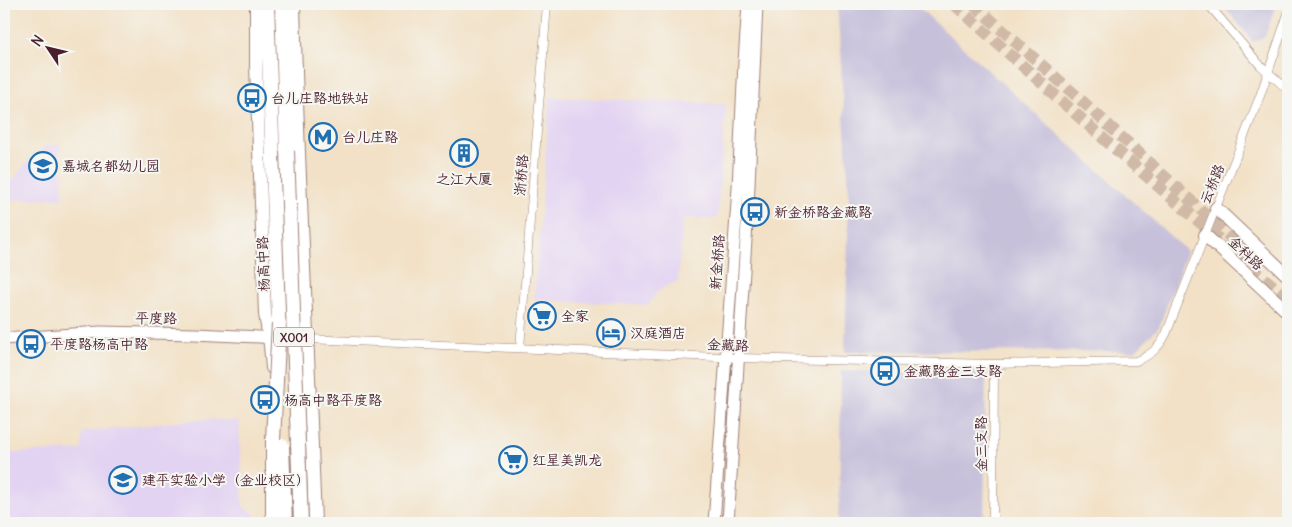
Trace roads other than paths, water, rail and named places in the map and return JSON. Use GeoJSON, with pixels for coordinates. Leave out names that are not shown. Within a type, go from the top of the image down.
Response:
{"type":"FeatureCollection","features":[{"type":"Feature","properties":{"kind":"highway"},"geometry":{"type":"LineString","coordinates":[[260,4],[270,87]]}},
{"type":"Feature","properties":{"kind":"highway","name":"杨高中路"},"geometry":{"type":"LineString","coordinates":[[267,4],[285,523]]}},
{"type":"Feature","properties":{"kind":"highway","name":"杨高中路"},"geometry":{"type":"LineString","coordinates":[[282,4],[301,523]]}},
{"type":"Feature","properties":{"kind":"highway"},"geometry":{"type":"LineString","coordinates":[[286,4],[295,69]]}},
{"type":"Feature","properties":{"kind":"highway"},"geometry":{"type":"LineString","coordinates":[[273,523],[273,440],[279,323]]}},
{"type":"Feature","properties":{"kind":"highway"},"geometry":{"type":"LineString","coordinates":[[296,389],[306,523]]}},
{"type":"Feature","properties":{"kind":"main road","name":"杨高中路"},"geometry":{"type":"LineString","coordinates":[[256,4],[264,304],[270,346],[274,400],[279,523]]}},
{"type":"Feature","properties":{"kind":"main road","name":"X001"},"geometry":{"type":"LineString","coordinates":[[294,4],[295,69],[315,523]]}},
{"type":"Feature","properties":{"kind":"main road","name":"金科路"},"geometry":{"type":"LineString","coordinates":[[1216,208],[1288,276]]}},
{"type":"Feature","properties":{"kind":"main road","name":"金科路"},"geometry":{"type":"LineString","coordinates":[[1205,235],[1288,312]]}},
{"type":"Feature","properties":{"kind":"street","name":"浙桥路"},"geometry":{"type":"LineString","coordinates":[[520,348],[547,4]]}},
{"type":"Feature","properties":{"kind":"street","name":"新金桥路"},"geometry":{"type":"LineString","coordinates":[[714,523],[748,4]]}},
{"type":"Feature","properties":{"kind":"street","name":"新金桥路"},"geometry":{"type":"LineString","coordinates":[[728,523],[739,358],[757,4]]}},
{"type":"Feature","properties":{"kind":"street"},"geometry":{"type":"LineString","coordinates":[[1208,4],[1268,74],[1288,90]]}},
{"type":"Feature","properties":{"kind":"street","name":"云桥路"},"geometry":{"type":"LineString","coordinates":[[1146,357],[1161,344],[1166,334],[1268,74],[1288,14]]}},
{"type":"Feature","properties":{"kind":"street","name":"平度路"},"geometry":{"type":"LineString","coordinates":[[4,339],[100,332],[308,339]]}},
{"type":"Feature","properties":{"kind":"street","name":"金藏路"},"geometry":{"type":"LineString","coordinates":[[308,339],[739,358],[994,364],[1126,362],[1146,357]]}},
{"type":"Feature","properties":{"kind":"street","name":"金三支路"},"geometry":{"type":"LineString","coordinates":[[993,523],[994,364]]}},
{"type":"Feature","properties":{"kind":"tunnel"},"geometry":{"type":"LineString","coordinates":[[954,4],[1097,133],[1288,299]]}},
{"type":"Feature","properties":{"kind":"tunnel"},"geometry":{"type":"LineString","coordinates":[[973,4],[1237,243]]}},
{"type":"Feature","properties":{"kind":"place","name":"台儿庄路地铁站"},"geometry":{"type":"Point","coordinates":[252,98]}},
{"type":"Feature","properties":{"kind":"place","name":"台儿庄路"},"geometry":{"type":"Point","coordinates":[323,137]}},
{"type":"Feature","properties":{"kind":"place","name":"之江大厦"},"geometry":{"type":"Point","coordinates":[464,153]}},
{"type":"Feature","properties":{"kind":"place","name":"嘉城名都幼儿园"},"geometry":{"type":"Point","coordinates":[43,166]}},
{"type":"Feature","properties":{"kind":"place","name":"新金桥路金藏路"},"geometry":{"type":"Point","coordinates":[755,212]}},
{"type":"Feature","properties":{"kind":"place","name":"全家"},"geometry":{"type":"Point","coordinates":[542,316]}},
{"type":"Feature","properties":{"kind":"place","name":"汉庭酒店"},"geometry":{"type":"Point","coordinates":[611,333]}},
{"type":"Feature","properties":{"kind":"place","name":"平度路杨高中路"},"geometry":{"type":"Point","coordinates":[31,344]}},
{"type":"Feature","properties":{"kind":"place","name":"金藏路金三支路"},"geometry":{"type":"Point","coordinates":[885,371]}},
{"type":"Feature","properties":{"kind":"place","name":"杨高中路平度路"},"geometry":{"type":"Point","coordinates":[265,400]}},
{"type":"Feature","properties":{"kind":"place","name":"红星美凯龙"},"geometry":{"type":"Point","coordinates":[513,460]}},
{"type":"Feature","properties":{"kind":"place","name":"建平实验小学（金业校区）"},"geometry":{"type":"Point","coordinates":[123,480]}}]}
